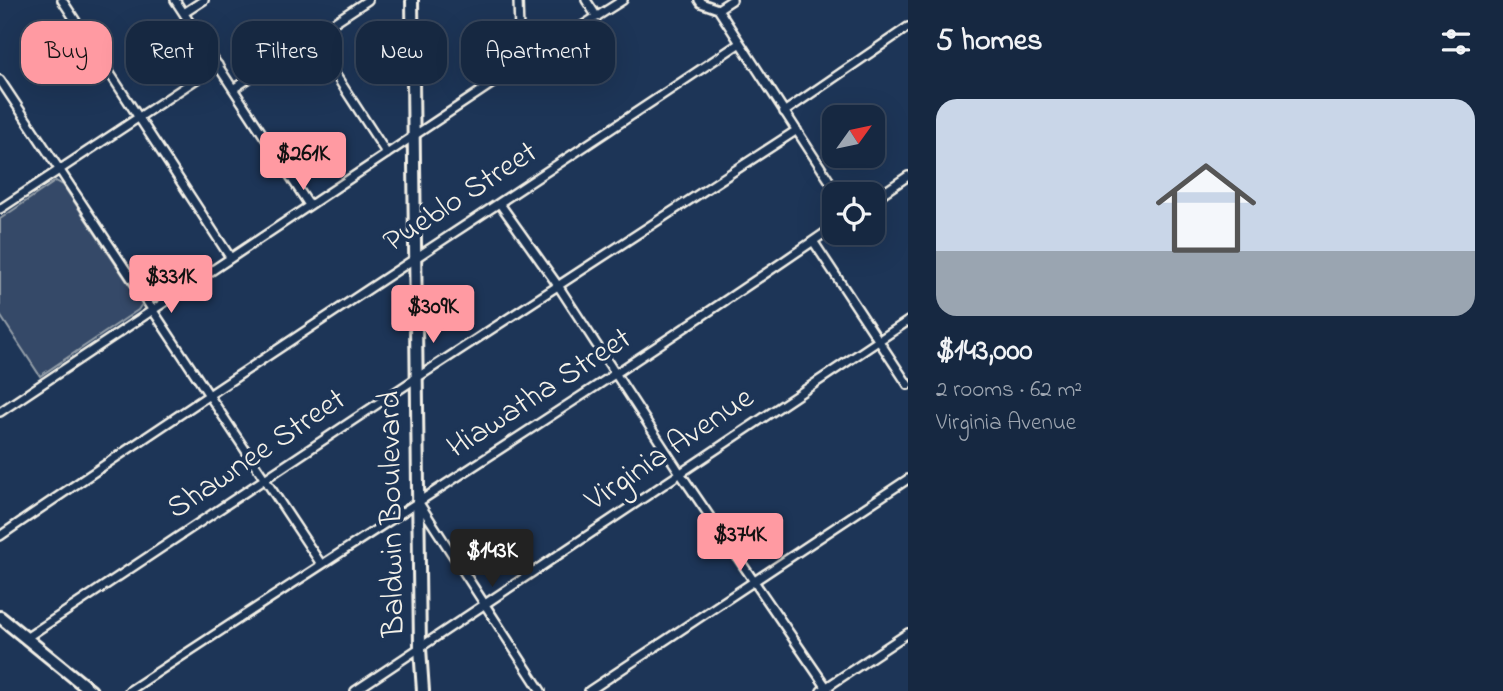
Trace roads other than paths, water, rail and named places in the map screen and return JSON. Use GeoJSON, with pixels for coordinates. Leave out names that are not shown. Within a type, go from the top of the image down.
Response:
{"type":"FeatureCollection","features":[{"type":"Feature","properties":{"kind":"main road","name":"Baldwin Boulevard"},"geometry":{"type":"LineString","coordinates":[[412,0],[420,648],[424,691]]}},
{"type":"Feature","properties":{"kind":"main road"},"geometry":{"type":"LineString","coordinates":[[0,617],[92,691]]}},
{"type":"Feature","properties":{"kind":"street"},"geometry":{"type":"LineString","coordinates":[[62,0],[230,257]]}},
{"type":"Feature","properties":{"kind":"street"},"geometry":{"type":"LineString","coordinates":[[176,0],[189,21]]}},
{"type":"Feature","properties":{"kind":"street"},"geometry":{"type":"LineString","coordinates":[[184,13],[204,0]]}},
{"type":"Feature","properties":{"kind":"street"},"geometry":{"type":"LineString","coordinates":[[336,21],[368,0]]}},
{"type":"Feature","properties":{"kind":"street"},"geometry":{"type":"LineString","coordinates":[[518,0],[519,21]]}},
{"type":"Feature","properties":{"kind":"street"},"geometry":{"type":"LineString","coordinates":[[586,0],[597,17]]}},
{"type":"Feature","properties":{"kind":"street"},"geometry":{"type":"LineString","coordinates":[[591,21],[623,0]]}},
{"type":"Feature","properties":{"kind":"street"},"geometry":{"type":"LineString","coordinates":[[699,0],[718,9],[830,182]]}},
{"type":"Feature","properties":{"kind":"street"},"geometry":{"type":"LineString","coordinates":[[718,9],[732,0]]}},
{"type":"Feature","properties":{"kind":"street"},"geometry":{"type":"LineString","coordinates":[[784,112],[908,27]]}},
{"type":"Feature","properties":{"kind":"street","name":"Pueblo Street"},"geometry":{"type":"LineString","coordinates":[[0,536],[208,394],[500,204],[740,43]]}},
{"type":"Feature","properties":{"kind":"street"},"geometry":{"type":"LineString","coordinates":[[218,65],[309,205]]}},
{"type":"Feature","properties":{"kind":"street"},"geometry":{"type":"LineString","coordinates":[[0,80],[150,310],[321,564]]}},
{"type":"Feature","properties":{"kind":"street"},"geometry":{"type":"LineString","coordinates":[[0,209],[190,84]]}},
{"type":"Feature","properties":{"kind":"street"},"geometry":{"type":"LineString","coordinates":[[233,89],[240,84]]}},
{"type":"Feature","properties":{"kind":"street"},"geometry":{"type":"LineString","coordinates":[[342,84],[387,154]]}},
{"type":"Feature","properties":{"kind":"street"},"geometry":{"type":"LineString","coordinates":[[0,412],[492,84]]}},
{"type":"Feature","properties":{"kind":"street","name":"Shawnee Street"},"geometry":{"type":"LineString","coordinates":[[26,638],[418,377],[797,130]]}},
{"type":"Feature","properties":{"kind":"street"},"geometry":{"type":"LineString","coordinates":[[885,192],[908,176]]}},
{"type":"Feature","properties":{"kind":"street"},"geometry":{"type":"LineString","coordinates":[[500,204],[559,287],[826,690],[908,633]]}},
{"type":"Feature","properties":{"kind":"street","name":"Hiawatha Street"},"geometry":{"type":"LineString","coordinates":[[129,691],[615,375],[822,235]]}},
{"type":"Feature","properties":{"kind":"street"},"geometry":{"type":"LineString","coordinates":[[813,241],[908,385]]}},
{"type":"Feature","properties":{"kind":"street","name":"Virginia Avenue"},"geometry":{"type":"LineString","coordinates":[[355,691],[908,321]]}},
{"type":"Feature","properties":{"kind":"street"},"geometry":{"type":"LineString","coordinates":[[589,691],[908,479]]}},
{"type":"Feature","properties":{"kind":"street"},"geometry":{"type":"LineString","coordinates":[[419,503],[541,691]]}}]}
